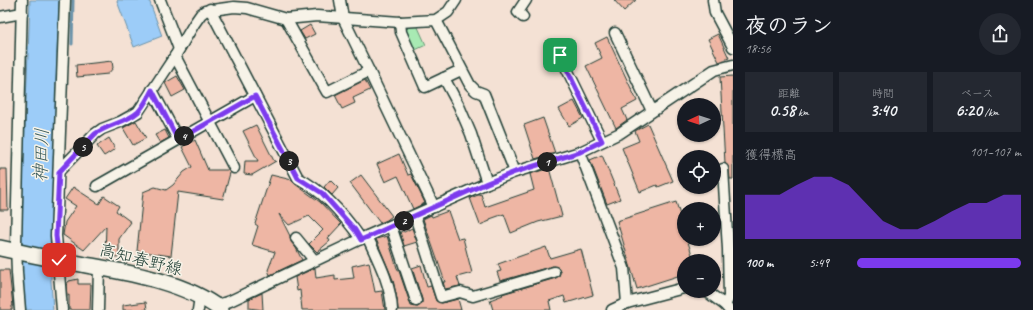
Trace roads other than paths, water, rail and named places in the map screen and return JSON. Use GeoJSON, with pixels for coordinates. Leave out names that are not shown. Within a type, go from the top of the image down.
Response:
{"type":"FeatureCollection","features":[{"type":"Feature","properties":{"kind":"main road","name":"高知春野線"},"geometry":{"type":"LineString","coordinates":[[0,248],[162,282],[186,290],[199,303],[218,308]]}},
{"type":"Feature","properties":{"kind":"street"},"geometry":{"type":"LineString","coordinates":[[20,310],[16,273],[22,0]]}},
{"type":"Feature","properties":{"kind":"street"},"geometry":{"type":"LineString","coordinates":[[62,310],[56,236],[65,0]]}},
{"type":"Feature","properties":{"kind":"street"},"geometry":{"type":"LineString","coordinates":[[160,0],[177,53],[234,168]]}},
{"type":"Feature","properties":{"kind":"street"},"geometry":{"type":"LineString","coordinates":[[340,0],[343,18],[434,207]]}},
{"type":"Feature","properties":{"kind":"street"},"geometry":{"type":"LineString","coordinates":[[59,172],[95,134],[102,129],[120,122],[138,112],[201,14],[210,9],[248,8],[286,19],[318,16],[400,22],[436,20],[448,12],[456,0]]}},
{"type":"Feature","properties":{"kind":"street"},"geometry":{"type":"LineString","coordinates":[[523,17],[518,12],[526,0]]}},
{"type":"Feature","properties":{"kind":"street"},"geometry":{"type":"LineString","coordinates":[[713,0],[715,13],[733,47]]}},
{"type":"Feature","properties":{"kind":"street"},"geometry":{"type":"LineString","coordinates":[[210,9],[298,178],[322,193],[364,238],[385,274],[392,303],[392,310]]}},
{"type":"Feature","properties":{"kind":"street"},"geometry":{"type":"LineString","coordinates":[[0,17],[22,13]]}},
{"type":"Feature","properties":{"kind":"street"},"geometry":{"type":"LineString","coordinates":[[286,19],[327,92],[369,71]]}},
{"type":"Feature","properties":{"kind":"street"},"geometry":{"type":"LineString","coordinates":[[436,20],[470,85],[476,91],[484,94],[515,172]]}},
{"type":"Feature","properties":{"kind":"street"},"geometry":{"type":"LineString","coordinates":[[400,22],[401,32],[425,87],[461,70]]}},
{"type":"Feature","properties":{"kind":"street"},"geometry":{"type":"LineString","coordinates":[[615,32],[652,111]]}},
{"type":"Feature","properties":{"kind":"street"},"geometry":{"type":"LineString","coordinates":[[560,55],[602,141]]}},
{"type":"Feature","properties":{"kind":"street"},"geometry":{"type":"LineString","coordinates":[[218,308],[230,300],[314,260],[416,216],[487,183],[515,172],[580,152],[620,133],[714,70],[733,64]]}},
{"type":"Feature","properties":{"kind":"street"},"geometry":{"type":"LineString","coordinates":[[444,78],[459,106],[471,134],[487,183]]}},
{"type":"Feature","properties":{"kind":"street"},"geometry":{"type":"LineString","coordinates":[[152,90],[178,140]]}},
{"type":"Feature","properties":{"kind":"street"},"geometry":{"type":"LineString","coordinates":[[97,186],[255,96]]}},
{"type":"Feature","properties":{"kind":"street"},"geometry":{"type":"LineString","coordinates":[[580,152],[624,268],[626,303]]}},
{"type":"Feature","properties":{"kind":"street"},"geometry":{"type":"LineString","coordinates":[[715,298],[727,308],[729,297],[728,249],[723,169]]}},
{"type":"Feature","properties":{"kind":"street"},"geometry":{"type":"LineString","coordinates":[[416,216],[441,297],[460,292],[473,296],[554,272]]}},
{"type":"Feature","properties":{"kind":"street"},"geometry":{"type":"LineString","coordinates":[[391,226],[416,301]]}},
{"type":"Feature","properties":{"kind":"street"},"geometry":{"type":"LineString","coordinates":[[296,238],[314,260]]}},
{"type":"Feature","properties":{"kind":"street"},"geometry":{"type":"LineString","coordinates":[[98,310],[99,268]]}},
{"type":"Feature","properties":{"kind":"street"},"geometry":{"type":"LineString","coordinates":[[612,310],[626,303],[677,290]]}},
{"type":"Feature","properties":{"kind":"water","name":"神田川"},"geometry":{"type":"Polygon","coordinates":[[[30,0],[59,0],[51,239],[53,310],[26,310],[21,269],[22,193],[30,0]]]}},
{"type":"Feature","properties":{"kind":"water"},"geometry":{"type":"Polygon","coordinates":[[[149,0],[162,36],[134,47],[117,1],[149,0]]]}},
{"type":"Feature","properties":{"kind":"waterway"},"geometry":{"type":"LineString","coordinates":[[72,44],[73,0]]}}]}
